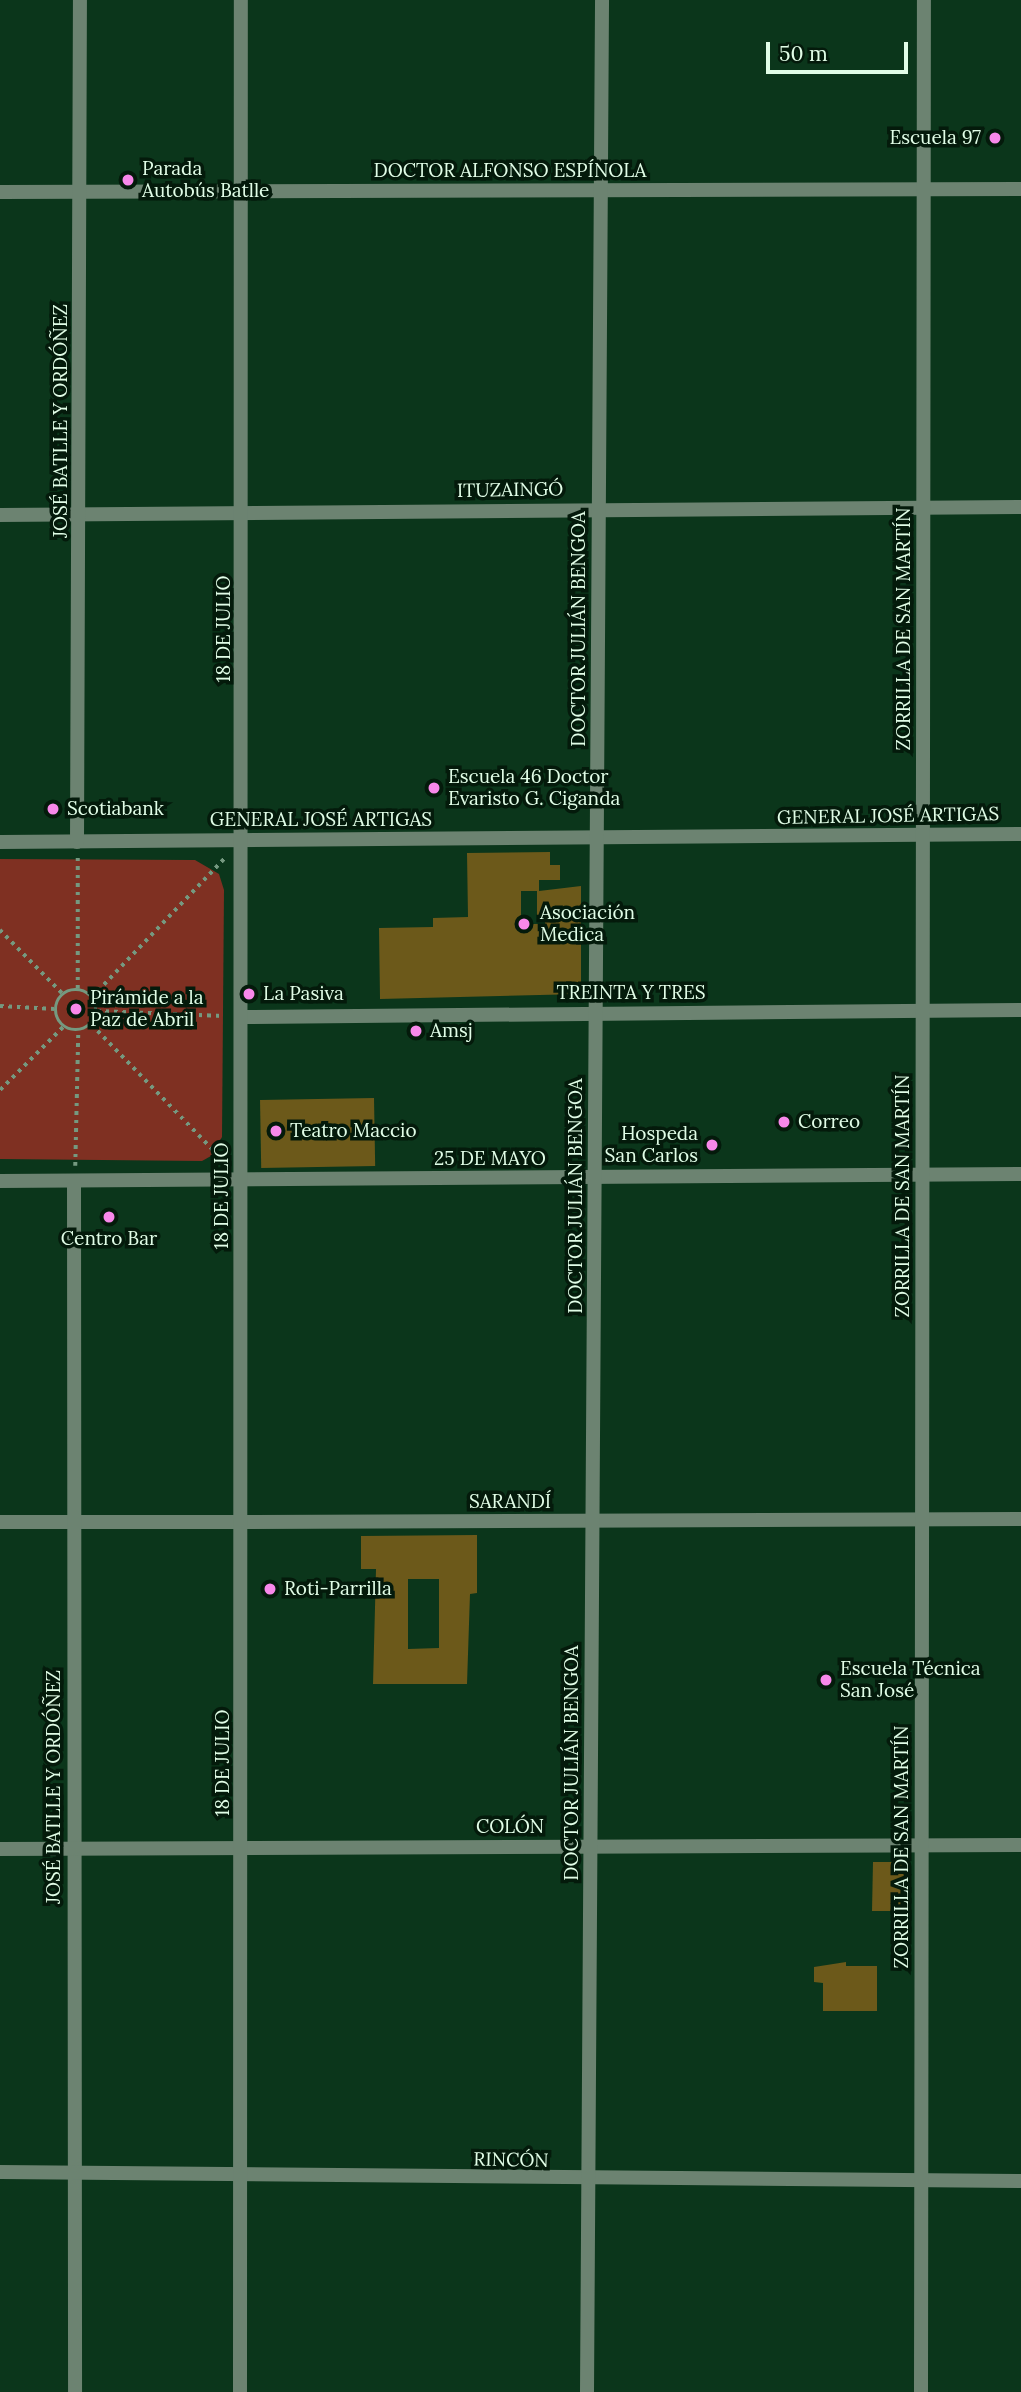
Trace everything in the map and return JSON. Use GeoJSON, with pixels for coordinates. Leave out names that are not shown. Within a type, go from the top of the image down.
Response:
{"type":"FeatureCollection","features":[{"type":"Feature","properties":{"kind":"street","name":"JOSÉ BATLLE Y ORDÓÑEZ"},"geometry":{"type":"LineString","coordinates":[[78,842],[80,0]]}},
{"type":"Feature","properties":{"kind":"street","name":"18 DE JULIO"},"geometry":{"type":"LineString","coordinates":[[240,2392],[243,1522],[240,1178],[244,838],[241,0]]}},
{"type":"Feature","properties":{"kind":"street","name":"DOCTOR JULIÁN BENGOA"},"geometry":{"type":"LineString","coordinates":[[587,2392],[601,0]]}},
{"type":"Feature","properties":{"kind":"street","name":"ZORRILLA DE SAN MARTÍN"},"geometry":{"type":"LineString","coordinates":[[921,2392],[924,0]]}},
{"type":"Feature","properties":{"kind":"street","name":"DOCTOR ALFONSO ESPÍNOLA"},"geometry":{"type":"LineString","coordinates":[[0,192],[1021,189]]}},
{"type":"Feature","properties":{"kind":"street","name":"ITUZAINGÓ"},"geometry":{"type":"LineString","coordinates":[[0,514],[1021,507]]}},
{"type":"Feature","properties":{"kind":"street","name":"GENERAL JOSÉ ARTIGAS"},"geometry":{"type":"LineString","coordinates":[[0,842],[1021,834]]}},
{"type":"Feature","properties":{"kind":"street","name":"TREINTA Y TRES"},"geometry":{"type":"LineString","coordinates":[[242,1017],[1021,1010]]}},
{"type":"Feature","properties":{"kind":"street","name":"25 DE MAYO"},"geometry":{"type":"LineString","coordinates":[[0,1181],[1021,1174]]}},
{"type":"Feature","properties":{"kind":"street","name":"JOSÉ BATLLE Y ORDÓÑEZ"},"geometry":{"type":"LineString","coordinates":[[74,1181],[71,1522],[75,1849],[72,2173],[75,2392]]}},
{"type":"Feature","properties":{"kind":"street","name":"SARANDÍ"},"geometry":{"type":"LineString","coordinates":[[0,1522],[1021,1519]]}},
{"type":"Feature","properties":{"kind":"street","name":"COLÓN"},"geometry":{"type":"LineString","coordinates":[[0,1849],[1021,1845]]}},
{"type":"Feature","properties":{"kind":"street","name":"RINCÓN"},"geometry":{"type":"LineString","coordinates":[[0,2172],[589,2180],[1021,2181]]}},
{"type":"Feature","properties":{"kind":"path"},"geometry":{"type":"LineString","coordinates":[[92,996],[244,838]]}},
{"type":"Feature","properties":{"kind":"path"},"geometry":{"type":"LineString","coordinates":[[78,842],[78,989]]}},
{"type":"Feature","properties":{"kind":"path"},"geometry":{"type":"LineString","coordinates":[[0,930],[63,994]]}},
{"type":"Feature","properties":{"kind":"path"},"geometry":{"type":"LineString","coordinates":[[55,1009],[63,994],[78,989],[92,996],[97,1011],[92,1024],[78,1031],[63,1027]]}},
{"type":"Feature","properties":{"kind":"path"},"geometry":{"type":"LineString","coordinates":[[0,1006],[55,1009]]}},
{"type":"Feature","properties":{"kind":"path"},"geometry":{"type":"LineString","coordinates":[[55,1009],[63,1027]]}},
{"type":"Feature","properties":{"kind":"path"},"geometry":{"type":"LineString","coordinates":[[97,1011],[242,1017]]}},
{"type":"Feature","properties":{"kind":"path"},"geometry":{"type":"LineString","coordinates":[[92,1024],[240,1178]]}},
{"type":"Feature","properties":{"kind":"path"},"geometry":{"type":"LineString","coordinates":[[0,1090],[63,1027]]}},
{"type":"Feature","properties":{"kind":"path"},"geometry":{"type":"LineString","coordinates":[[74,1181],[78,1031]]}},
{"type":"Feature","properties":{"kind":"shaded area"},"geometry":{"type":"Polygon","coordinates":[[[0,859],[195,860],[219,874],[224,890],[222,1137],[211,1156],[202,1161],[0,1159],[0,859]]]}},
{"type":"Feature","properties":{"kind":"building","name":"Asociación Medica"},"geometry":{"type":"Polygon","coordinates":[[[550,852],[550,865],[560,865],[560,880],[539,880],[539,891],[581,886],[581,994],[380,999],[379,928],[433,927],[433,918],[468,917],[467,853],[550,852]],[[521,891],[521,924],[545,924],[545,918],[537,918],[537,891],[521,891]]]}},
{"type":"Feature","properties":{"kind":"building"},"geometry":{"type":"Polygon","coordinates":[[[374,1098],[375,1166],[261,1168],[260,1100],[374,1098]]]}},
{"type":"Feature","properties":{"kind":"building"},"geometry":{"type":"Polygon","coordinates":[[[477,1535],[477,1593],[470,1594],[467,1684],[373,1684],[376,1569],[361,1569],[361,1536],[477,1535]],[[408,1579],[408,1649],[439,1648],[439,1579],[408,1579]]]}},
{"type":"Feature","properties":{"kind":"building"},"geometry":{"type":"Polygon","coordinates":[[[873,1862],[899,1862],[906,1870],[905,1911],[872,1911],[873,1862]]]}},
{"type":"Feature","properties":{"kind":"building"},"geometry":{"type":"Polygon","coordinates":[[[846,1962],[846,1966],[877,1966],[877,2011],[823,2011],[823,1983],[814,1982],[814,1967],[846,1962]]]}},
{"type":"Feature","properties":{"kind":"place","name":"Escuela 97"},"geometry":{"type":"Point","coordinates":[995,138]}},
{"type":"Feature","properties":{"kind":"place","name":"Parada Autobús Batlle"},"geometry":{"type":"Point","coordinates":[128,180]}},
{"type":"Feature","properties":{"kind":"place","name":"Escuela 46 Doctor Evaristo G. Ciganda"},"geometry":{"type":"Point","coordinates":[434,788]}},
{"type":"Feature","properties":{"kind":"place","name":"Scotiabank"},"geometry":{"type":"Point","coordinates":[53,809]}},
{"type":"Feature","properties":{"kind":"place","name":"Asociación Medica"},"geometry":{"type":"Point","coordinates":[524,924]}},
{"type":"Feature","properties":{"kind":"place","name":"La Pasiva"},"geometry":{"type":"Point","coordinates":[249,994]}},
{"type":"Feature","properties":{"kind":"place","name":"Pirámide a la Paz de Abril"},"geometry":{"type":"Point","coordinates":[76,1009]}},
{"type":"Feature","properties":{"kind":"place","name":"Amsj"},"geometry":{"type":"Point","coordinates":[416,1031]}},
{"type":"Feature","properties":{"kind":"place","name":"Correo"},"geometry":{"type":"Point","coordinates":[784,1122]}},
{"type":"Feature","properties":{"kind":"place","name":"Teatro Maccio"},"geometry":{"type":"Point","coordinates":[276,1131]}},
{"type":"Feature","properties":{"kind":"place","name":"Hospeda San Carlos"},"geometry":{"type":"Point","coordinates":[712,1145]}},
{"type":"Feature","properties":{"kind":"place","name":"Centro Bar"},"geometry":{"type":"Point","coordinates":[109,1217]}},
{"type":"Feature","properties":{"kind":"place","name":"Roti-Parrilla"},"geometry":{"type":"Point","coordinates":[270,1589]}},
{"type":"Feature","properties":{"kind":"place","name":"Escuela Técnica San José"},"geometry":{"type":"Point","coordinates":[826,1680]}}]}
